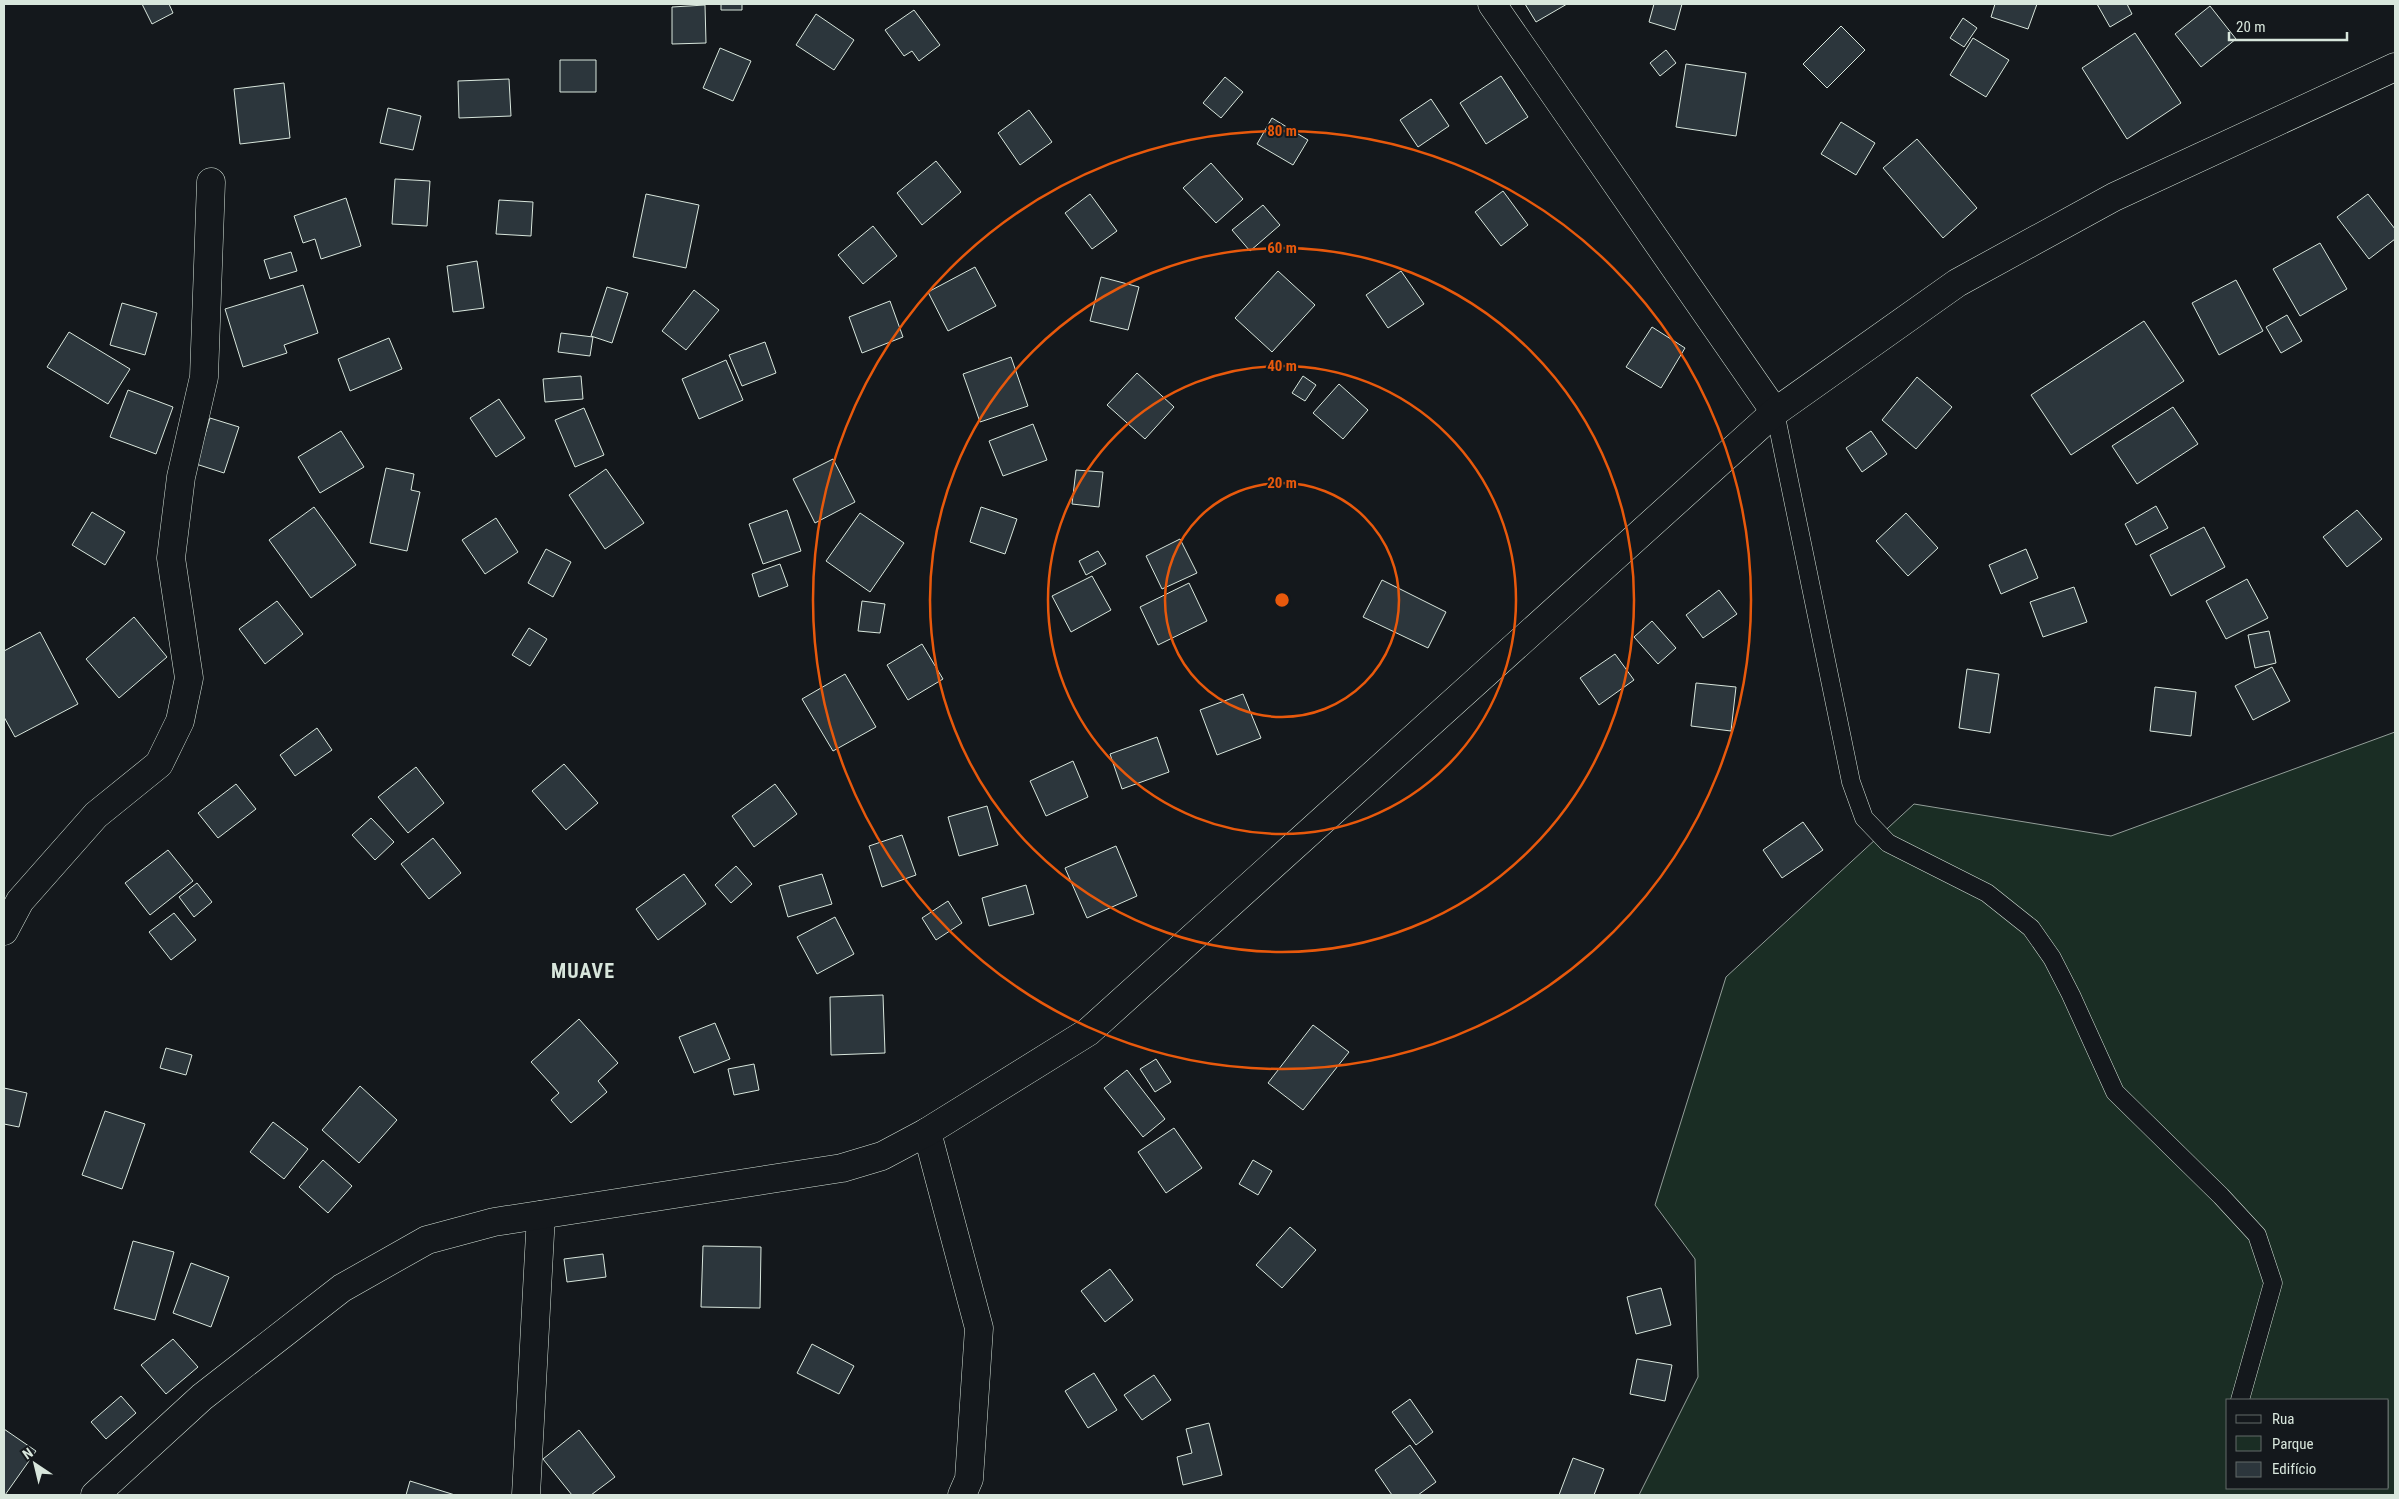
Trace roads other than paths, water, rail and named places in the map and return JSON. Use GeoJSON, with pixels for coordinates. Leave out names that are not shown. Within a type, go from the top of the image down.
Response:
{"type":"FeatureCollection","features":[{"type":"Feature","properties":{"kind":"street"},"geometry":{"type":"LineString","coordinates":[[1492,4],[1775,412]]}},
{"type":"Feature","properties":{"kind":"street"},"geometry":{"type":"LineString","coordinates":[[95,1495],[202,1397],[342,1288],[427,1240],[494,1222],[842,1168],[882,1156],[927,1132],[1088,1032],[1775,412],[1966,278],[2114,197],[2395,67]]}},
{"type":"Feature","properties":{"kind":"street"},"geometry":{"type":"LineString","coordinates":[[4,930],[20,901],[96,815],[159,764],[180,721],[188,678],[171,558],[182,477],[204,377],[211,182]]}},
{"type":"Feature","properties":{"kind":"street"},"geometry":{"type":"LineString","coordinates":[[927,1132],[979,1328],[969,1479],[962,1495]]}},
{"type":"Feature","properties":{"kind":"street"},"geometry":{"type":"LineString","coordinates":[[526,1495],[541,1215]]}},
{"type":"Feature","properties":{"kind":"lane"},"geometry":{"type":"LineString","coordinates":[[1775,412],[1851,782],[1864,818],[1888,843],[1986,893],[2031,928],[2052,958],[2072,995],[2115,1092],[2215,1189],[2257,1235],[2273,1283],[2240,1399]]}},
{"type":"Feature","properties":{"kind":"district","name":"MUAVE"},"geometry":{"type":"Point","coordinates":[583,971]}}]}
